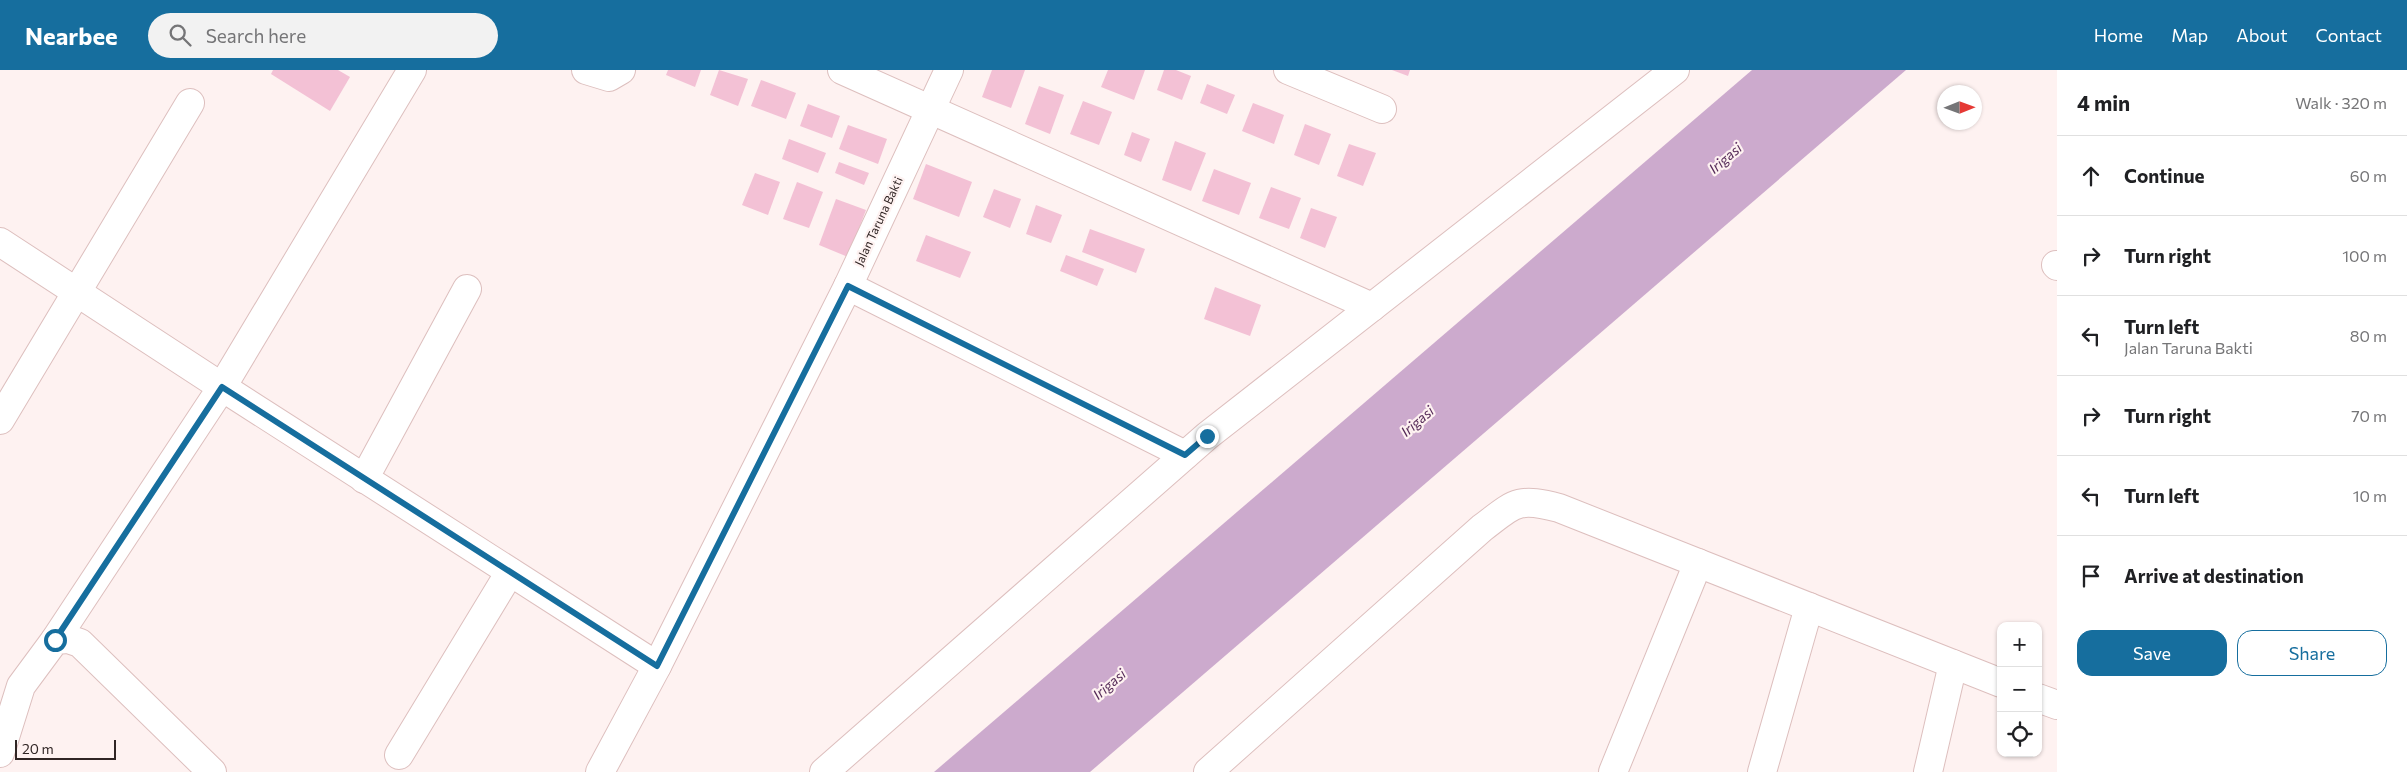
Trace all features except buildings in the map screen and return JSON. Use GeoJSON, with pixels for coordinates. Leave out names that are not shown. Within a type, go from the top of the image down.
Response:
{"type":"FeatureCollection","features":[{"type":"Feature","properties":{"kind":"street"},"geometry":{"type":"LineString","coordinates":[[0,753],[21,686],[55,640],[222,387],[412,70]]}},
{"type":"Feature","properties":{"kind":"street"},"geometry":{"type":"LineString","coordinates":[[586,70],[610,77],[621,70]]}},
{"type":"Feature","properties":{"kind":"street"},"geometry":{"type":"LineString","coordinates":[[842,70],[1372,307]]}},
{"type":"Feature","properties":{"kind":"street","name":"Jalan Taruna Bakti"},"geometry":{"type":"LineString","coordinates":[[600,772],[657,666],[848,286],[949,70]]}},
{"type":"Feature","properties":{"kind":"street"},"geometry":{"type":"LineString","coordinates":[[1288,70],[1382,109]]}},
{"type":"Feature","properties":{"kind":"street"},"geometry":{"type":"LineString","coordinates":[[824,772],[1185,455],[1675,70]]}},
{"type":"Feature","properties":{"kind":"street"},"geometry":{"type":"LineString","coordinates":[[0,420],[190,103]]}},
{"type":"Feature","properties":{"kind":"street"},"geometry":{"type":"LineString","coordinates":[[0,242],[364,479],[657,666]]}},
{"type":"Feature","properties":{"kind":"street"},"geometry":{"type":"LineString","coordinates":[[848,286],[1185,455]]}},
{"type":"Feature","properties":{"kind":"street"},"geometry":{"type":"LineString","coordinates":[[364,479],[467,289]]}},
{"type":"Feature","properties":{"kind":"street"},"geometry":{"type":"LineString","coordinates":[[1208,772],[1482,528],[1512,506],[1532,501],[1559,508],[1997,681]]}},
{"type":"Feature","properties":{"kind":"street"},"geometry":{"type":"LineString","coordinates":[[1613,772],[1698,563]]}},
{"type":"Feature","properties":{"kind":"street"},"geometry":{"type":"LineString","coordinates":[[399,755],[510,572]]}},
{"type":"Feature","properties":{"kind":"street"},"geometry":{"type":"LineString","coordinates":[[1762,772],[1809,607]]}},
{"type":"Feature","properties":{"kind":"street"},"geometry":{"type":"LineString","coordinates":[[55,640],[68,639],[80,643],[212,772]]}},
{"type":"Feature","properties":{"kind":"street"},"geometry":{"type":"LineString","coordinates":[[1928,772],[1953,664]]}},
{"type":"Feature","properties":{"kind":"street"},"geometry":{"type":"LineString","coordinates":[[2042,699],[2057,705]]}},
{"type":"Feature","properties":{"kind":"water","name":"Irigasi"},"geometry":{"type":"Polygon","coordinates":[[[1752,70],[1906,70],[1090,772],[934,772],[1752,70]]]}},
{"type":"Feature","properties":{"kind":"route"},"geometry":{"type":"LineString","coordinates":[[55,640],[222,387],[657,666],[848,286],[1185,455],[1207,436]]}}]}
